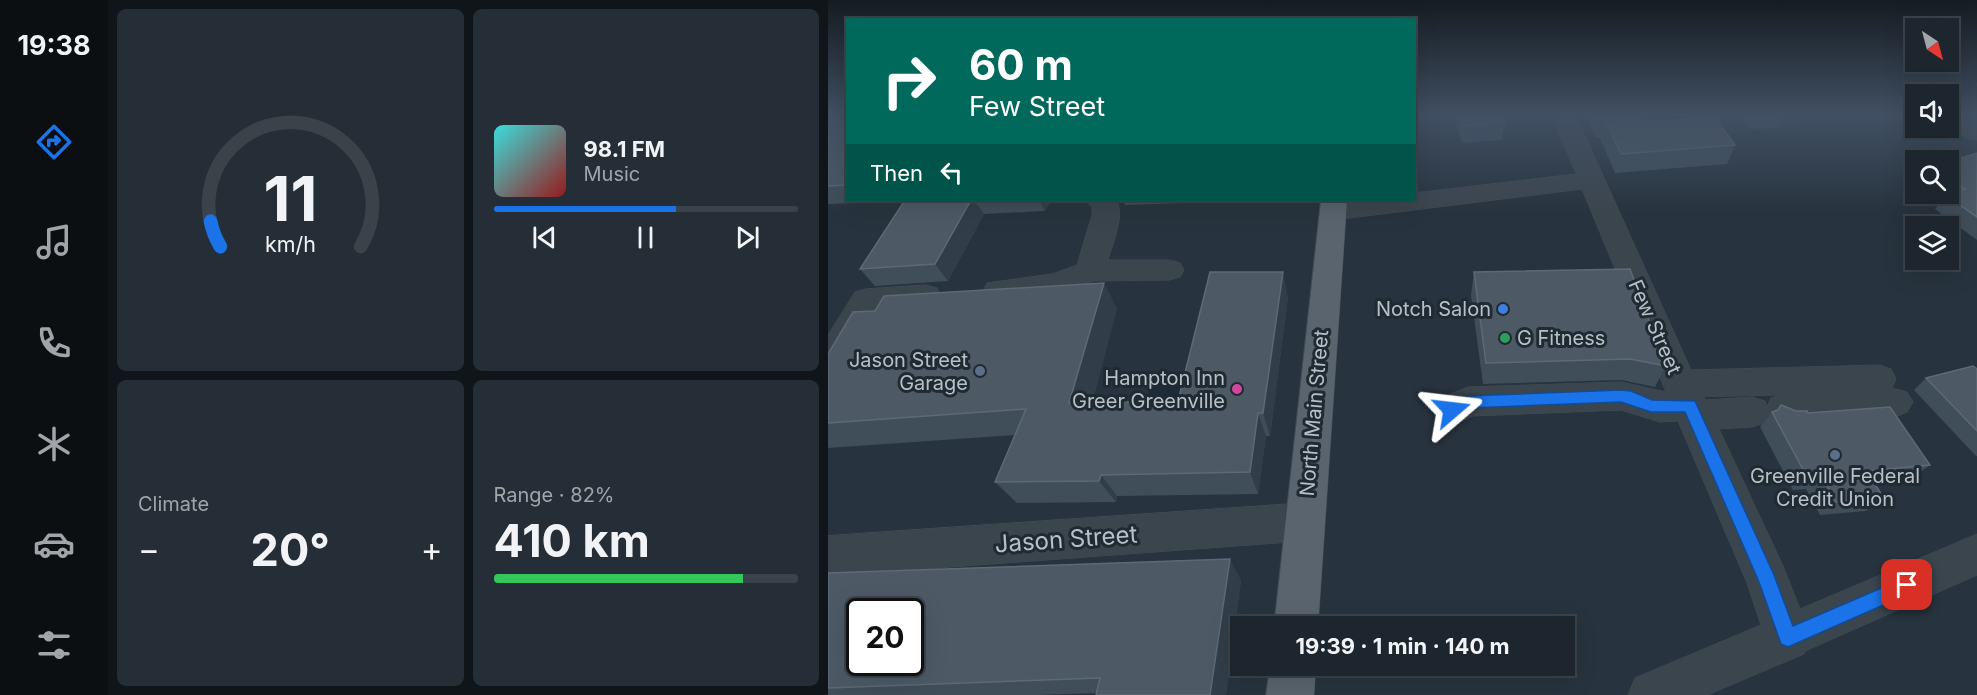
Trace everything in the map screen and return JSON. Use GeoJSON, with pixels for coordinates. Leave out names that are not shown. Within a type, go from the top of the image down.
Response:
{"type":"FeatureCollection","features":[{"type":"Feature","properties":{"kind":"main road","name":"North Main Street"},"geometry":{"type":"LineString","coordinates":[[1297,616],[1333,205]]}},
{"type":"Feature","properties":{"kind":"main road"},"geometry":{"type":"LineString","coordinates":[[1290,695],[1292,676]]}},
{"type":"Feature","properties":{"kind":"street","name":"Few Street"},"geometry":{"type":"LineString","coordinates":[[1578,148],[1768,581],[1788,638]]}},
{"type":"Feature","properties":{"kind":"street"},"geometry":{"type":"LineString","coordinates":[[1416,197],[1591,180]]}},
{"type":"Feature","properties":{"kind":"street"},"geometry":{"type":"LineString","coordinates":[[1090,271],[1106,215],[1106,205],[1101,201]]}},
{"type":"Feature","properties":{"kind":"street"},"geometry":{"type":"LineString","coordinates":[[1333,205],[1374,201]]}},
{"type":"Feature","properties":{"kind":"street"},"geometry":{"type":"LineString","coordinates":[[828,363],[866,300],[1032,289],[1056,284],[1090,271],[1169,270]]}},
{"type":"Feature","properties":{"kind":"street"},"geometry":{"type":"LineString","coordinates":[[1452,410],[1468,402],[1621,396],[1631,397],[1651,406],[1688,402],[1887,391],[1768,411],[1688,402]]}},
{"type":"Feature","properties":{"kind":"street","name":"Jason Street"},"geometry":{"type":"LineString","coordinates":[[828,556],[1304,522]]}},
{"type":"Feature","properties":{"kind":"street"},"geometry":{"type":"LineString","coordinates":[[1652,695],[1973,561]]}},
{"type":"Feature","properties":{"kind":"water"},"geometry":{"type":"Polygon","coordinates":[[[1150,385],[1188,385],[1182,407],[1144,408],[1150,385]]]}},
{"type":"Feature","properties":{"kind":"building"},"geometry":{"type":"Polygon","coordinates":[[[828,148],[846,148],[846,185],[828,186],[828,148]]]}},
{"type":"Feature","properties":{"kind":"building"},"geometry":{"type":"Polygon","coordinates":[[[1618,148],[1692,148],[1621,154],[1618,148]]]}},
{"type":"Feature","properties":{"kind":"building"},"geometry":{"type":"Polygon","coordinates":[[[1977,153],[1977,217],[1959,204],[1959,191],[1965,189],[1959,185],[1959,159],[1977,153]]]}},
{"type":"Feature","properties":{"kind":"building"},"geometry":{"type":"Polygon","coordinates":[[[904,201],[970,201],[935,264],[860,269],[904,201]]]}},
{"type":"Feature","properties":{"kind":"building"},"geometry":{"type":"Polygon","coordinates":[[[1630,269],[1666,366],[1630,359],[1486,363],[1474,272],[1630,269]]]}},
{"type":"Feature","properties":{"kind":"building"},"geometry":{"type":"Polygon","coordinates":[[[1210,272],[1283,272],[1263,413],[1258,413],[1250,472],[1101,475],[1099,481],[995,482],[1026,409],[828,423],[828,354],[853,312],[875,311],[884,296],[1104,283],[1069,403],[1178,401],[1210,272]]]}},
{"type":"Feature","properties":{"kind":"building"},"geometry":{"type":"Polygon","coordinates":[[[1973,366],[1977,369],[1977,431],[1926,378],[1973,366]]]}},
{"type":"Feature","properties":{"kind":"building","name":"Greenville Federal Credit Union"},"geometry":{"type":"Polygon","coordinates":[[[1781,405],[1808,413],[1890,407],[1930,465],[1867,471],[1883,497],[1836,502],[1821,475],[1807,477],[1772,412],[1778,410],[1781,405]]]}},
{"type":"Feature","properties":{"kind":"building"},"geometry":{"type":"Polygon","coordinates":[[[1230,559],[1210,695],[1096,695],[1100,678],[828,688],[828,573],[1230,559]]]}},
{"type":"Feature","properties":{"kind":"place","name":"Notch Salon"},"geometry":{"type":"Point","coordinates":[1503,309]}},
{"type":"Feature","properties":{"kind":"place","name":"G Fitness"},"geometry":{"type":"Point","coordinates":[1505,338]}},
{"type":"Feature","properties":{"kind":"place","name":"Jason Street Garage"},"geometry":{"type":"Point","coordinates":[980,371]}},
{"type":"Feature","properties":{"kind":"place","name":"Hampton Inn Greer Greenville"},"geometry":{"type":"Point","coordinates":[1237,389]}},
{"type":"Feature","properties":{"kind":"place","name":"Greenville Federal Credit Union"},"geometry":{"type":"Point","coordinates":[1835,455]}},
{"type":"Feature","properties":{"kind":"route"},"geometry":{"type":"LineString","coordinates":[[1452,410],[1468,402],[1621,396],[1631,397],[1651,406],[1690,405],[1768,581],[1788,638],[1907,585]]}}]}
